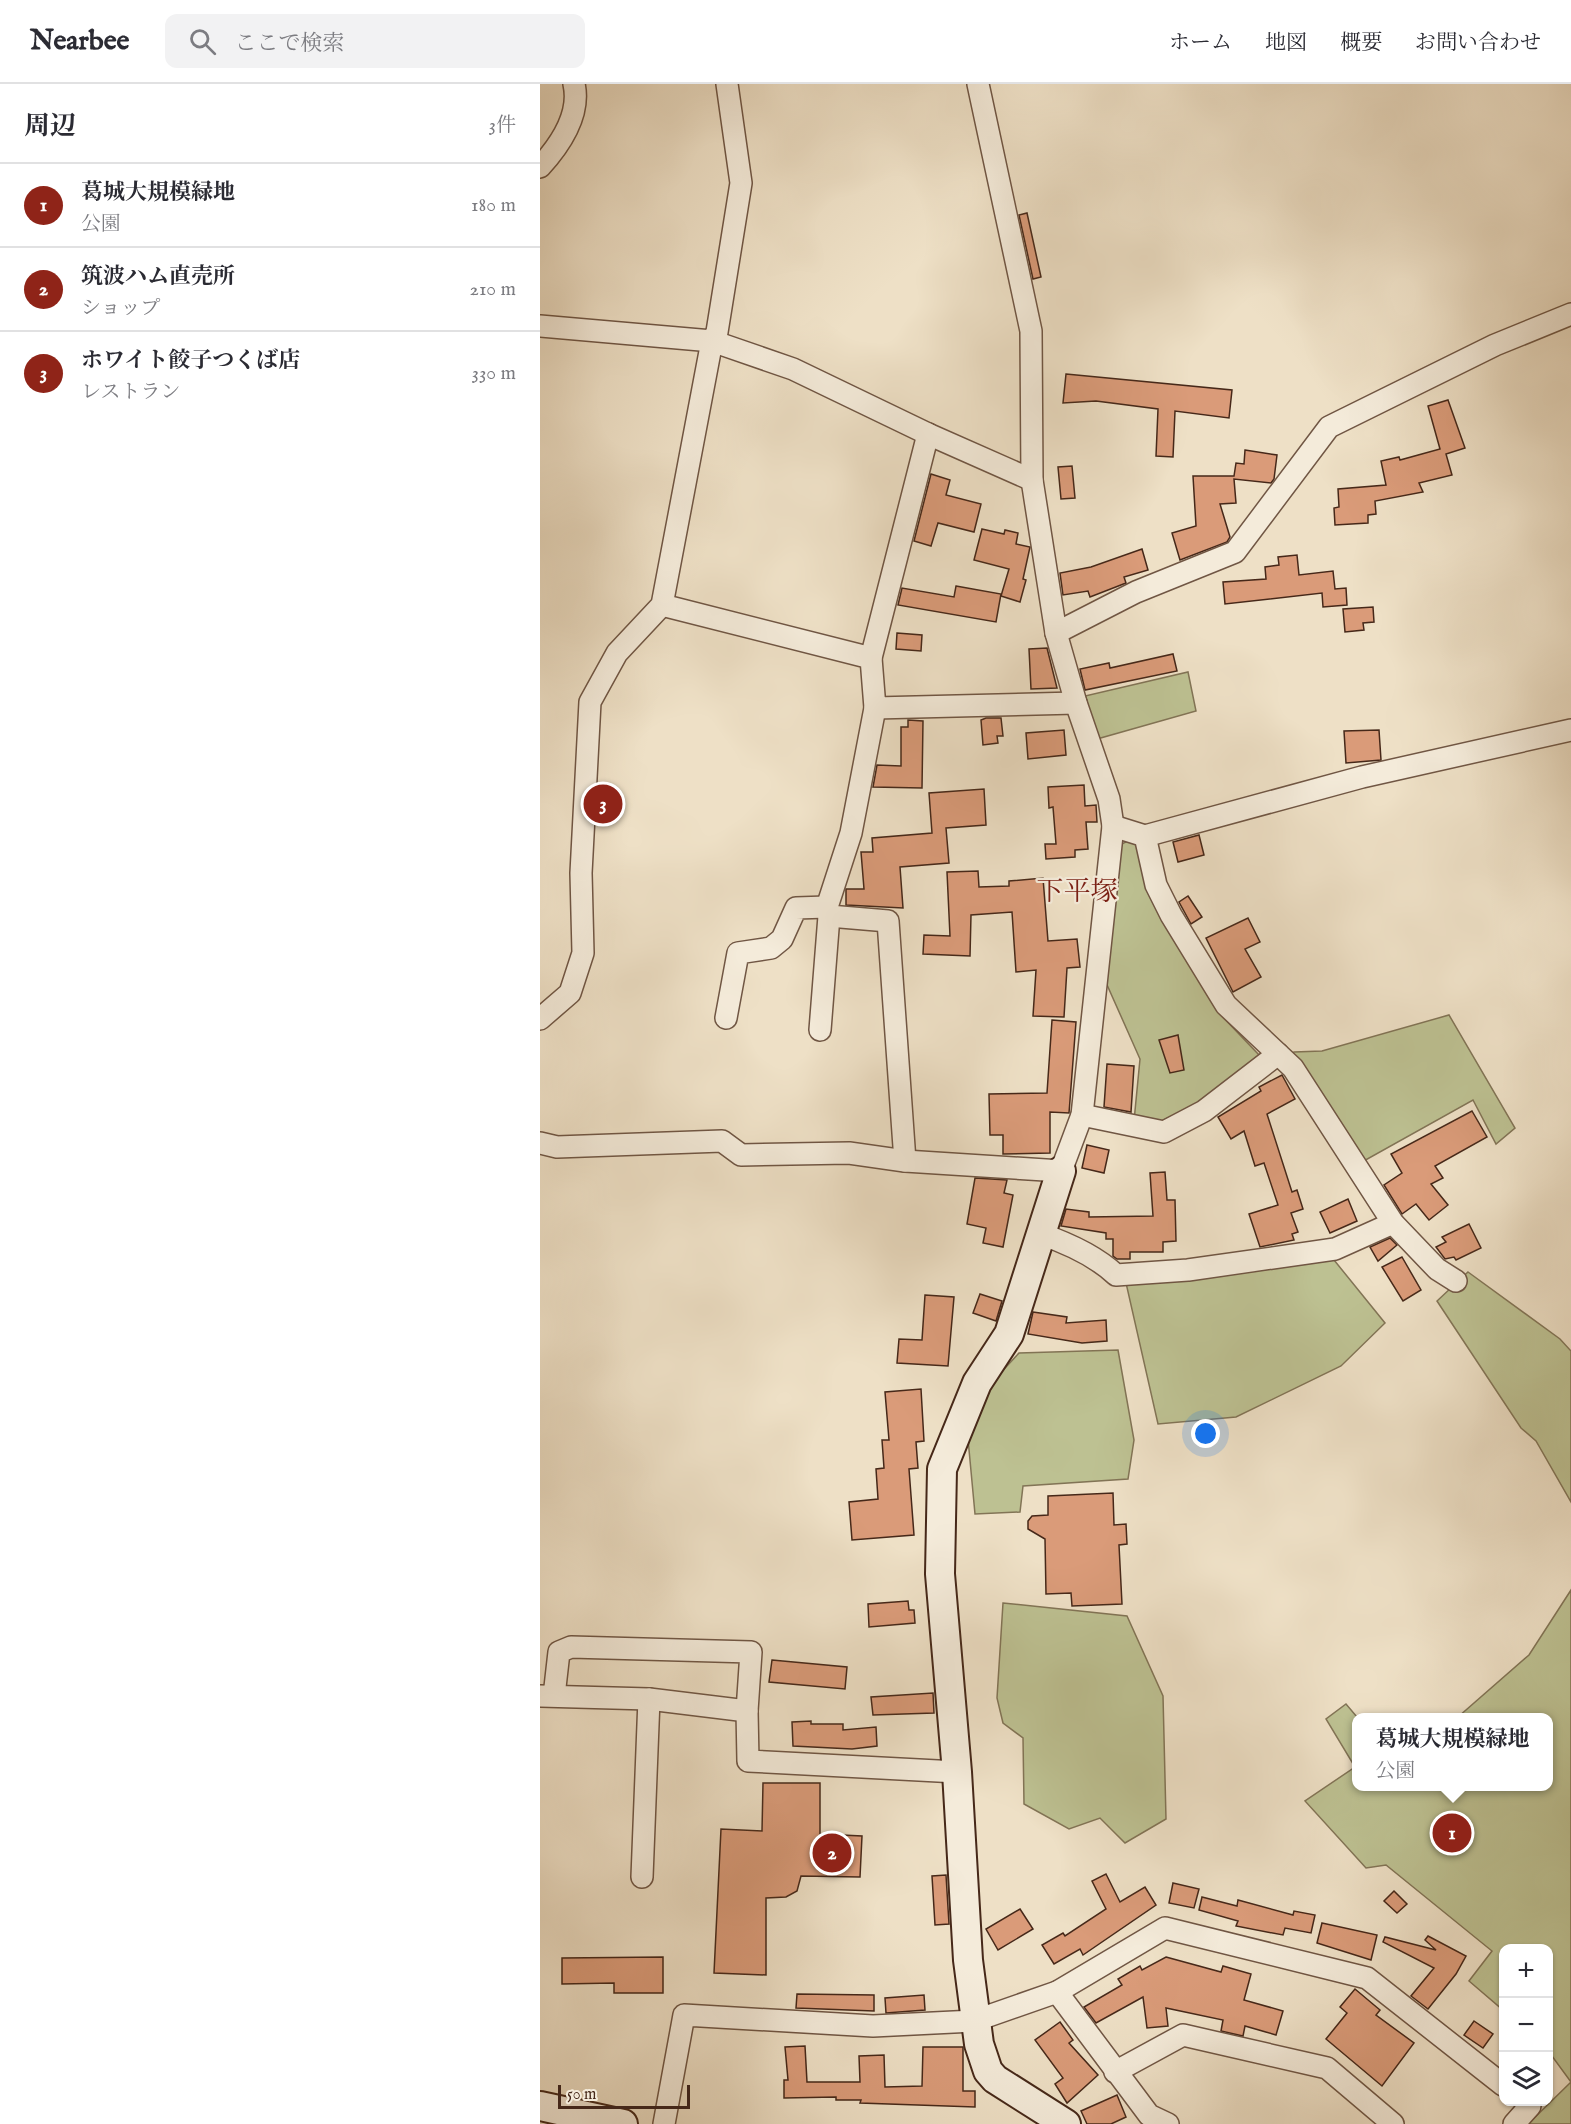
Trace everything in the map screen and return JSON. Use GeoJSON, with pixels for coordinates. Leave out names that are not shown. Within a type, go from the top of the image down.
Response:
{"type":"FeatureCollection","features":[{"type":"Feature","properties":{"kind":"street"},"geometry":{"type":"LineString","coordinates":[[540,167],[567,132],[576,93],[574,84]]}},
{"type":"Feature","properties":{"kind":"street"},"geometry":{"type":"LineString","coordinates":[[540,1019],[570,993],[583,953],[581,873],[590,702],[617,653],[662,605],[712,341],[717,332],[741,183],[727,84]]}},
{"type":"Feature","properties":{"kind":"street"},"geometry":{"type":"LineString","coordinates":[[978,84],[1031,331],[1032,480],[1056,633],[1076,702],[1109,799],[1113,826],[1082,1115],[1009,1334],[977,1383],[942,1469],[940,1574],[957,1772],[963,1898],[975,2022],[983,2060],[995,2079],[1066,2124]]}},
{"type":"Feature","properties":{"kind":"street"},"geometry":{"type":"LineString","coordinates":[[1056,633],[1136,592],[1235,552],[1329,427],[1495,345],[1571,314]]}},
{"type":"Feature","properties":{"kind":"street"},"geometry":{"type":"LineString","coordinates":[[540,326],[712,341],[792,369],[928,434],[1032,480]]}},
{"type":"Feature","properties":{"kind":"street"},"geometry":{"type":"LineString","coordinates":[[820,1030],[828,912],[851,833],[875,708],[871,658],[928,434]]}},
{"type":"Feature","properties":{"kind":"street"},"geometry":{"type":"LineString","coordinates":[[662,605],[871,658]]}},
{"type":"Feature","properties":{"kind":"street"},"geometry":{"type":"LineString","coordinates":[[875,708],[1076,702]]}},
{"type":"Feature","properties":{"kind":"street"},"geometry":{"type":"LineString","coordinates":[[1113,826],[1145,836],[1362,777],[1571,730]]}},
{"type":"Feature","properties":{"kind":"street"},"geometry":{"type":"LineString","coordinates":[[1145,836],[1156,885],[1226,1005],[1293,1068],[1393,1223],[1437,1269],[1456,1281]]}},
{"type":"Feature","properties":{"kind":"street"},"geometry":{"type":"LineString","coordinates":[[726,1018],[738,953],[771,948],[782,939],[794,918],[796,908],[888,921],[906,1161]]}},
{"type":"Feature","properties":{"kind":"street"},"geometry":{"type":"LineString","coordinates":[[1082,1115],[1164,1132],[1204,1111],[1278,1054]]}},
{"type":"Feature","properties":{"kind":"street"},"geometry":{"type":"LineString","coordinates":[[540,1143],[557,1147],[722,1141],[741,1155],[849,1153],[906,1161],[1062,1171]]}},
{"type":"Feature","properties":{"kind":"street"},"geometry":{"type":"LineString","coordinates":[[1041,1234],[1060,1241],[1106,1265],[1116,1275],[1188,1270],[1335,1249],[1393,1223]]}},
{"type":"Feature","properties":{"kind":"street"},"geometry":{"type":"LineString","coordinates":[[747,1711],[649,1699],[547,1696],[559,1652],[571,1647],[751,1652],[747,1711],[748,1761],[957,1772]]}},
{"type":"Feature","properties":{"kind":"street"},"geometry":{"type":"LineString","coordinates":[[642,1877],[649,1699]]}},
{"type":"Feature","properties":{"kind":"street"},"geometry":{"type":"LineString","coordinates":[[664,2124],[684,2015],[873,2026],[975,2022],[1057,1992],[1165,1928],[1368,1978],[1499,2082]]}},
{"type":"Feature","properties":{"kind":"street"},"geometry":{"type":"LineString","coordinates":[[1057,1992],[1149,2115],[1168,2124]]}},
{"type":"Feature","properties":{"kind":"street"},"geometry":{"type":"LineString","coordinates":[[1115,2072],[1183,2035],[1327,2068],[1393,2124]]}},
{"type":"Feature","properties":{"kind":"street"},"geometry":{"type":"LineString","coordinates":[[1514,2124],[1530,2106]]}},
{"type":"Feature","properties":{"kind":"street"},"geometry":{"type":"LineString","coordinates":[[555,2114],[623,2124]]}},
{"type":"Feature","properties":{"kind":"green space"},"geometry":{"type":"Polygon","coordinates":[[[1188,672],[1196,711],[1097,739],[1085,696],[1188,672]]]}},
{"type":"Feature","properties":{"kind":"green space"},"geometry":{"type":"Polygon","coordinates":[[[1128,841],[1140,845],[1150,891],[1219,1013],[1259,1055],[1201,1103],[1157,1123],[1134,1121],[1140,1059],[1104,978],[1115,847],[1128,841]]]}},
{"type":"Feature","properties":{"kind":"green space"},"geometry":{"type":"Polygon","coordinates":[[[1449,1015],[1515,1128],[1496,1144],[1473,1100],[1362,1162],[1288,1056],[1294,1052],[1322,1051],[1449,1015]]]}},
{"type":"Feature","properties":{"kind":"green space"},"geometry":{"type":"Polygon","coordinates":[[[1334,1260],[1385,1323],[1341,1366],[1236,1417],[1158,1424],[1126,1283],[1334,1260]]]}},
{"type":"Feature","properties":{"kind":"green space"},"geometry":{"type":"Polygon","coordinates":[[[1468,1272],[1560,1339],[1571,1351],[1571,1502],[1536,1441],[1521,1428],[1437,1301],[1468,1272]]]}},
{"type":"Feature","properties":{"kind":"green space"},"geometry":{"type":"Polygon","coordinates":[[[1118,1350],[1134,1440],[1128,1479],[1023,1486],[1020,1512],[975,1514],[967,1428],[979,1396],[1019,1353],[1118,1350]]]}},
{"type":"Feature","properties":{"kind":"green space"},"geometry":{"type":"Polygon","coordinates":[[[1571,1590],[1571,2082],[1553,2057],[1553,1944],[1499,1944],[1499,2007],[1469,1981],[1492,1951],[1386,1865],[1366,1868],[1305,1801],[1352,1769],[1352,1791],[1553,1791],[1553,1713],[1463,1713],[1529,1655],[1571,1590]]]}},
{"type":"Feature","properties":{"kind":"green space"},"geometry":{"type":"Polygon","coordinates":[[[1003,1603],[1127,1616],[1163,1696],[1166,1819],[1125,1843],[1100,1818],[1069,1829],[1024,1804],[1023,1738],[1003,1723],[997,1698],[1003,1603]]]}},
{"type":"Feature","properties":{"kind":"green space"},"geometry":{"type":"Polygon","coordinates":[[[1346,1704],[1354,1713],[1352,1762],[1326,1719],[1346,1704]]]}},
{"type":"Feature","properties":{"kind":"green space"},"geometry":{"type":"Polygon","coordinates":[[[1571,2082],[1571,2124],[1528,2124],[1546,2106],[1553,2106],[1553,2100],[1571,2082]]]}},
{"type":"Feature","properties":{"kind":"building"},"geometry":{"type":"Polygon","coordinates":[[[1027,213],[1041,277],[1033,279],[1019,215],[1027,213]]]}},
{"type":"Feature","properties":{"kind":"building"},"geometry":{"type":"Polygon","coordinates":[[[1066,374],[1232,390],[1229,418],[1175,411],[1173,457],[1156,456],[1158,409],[1096,401],[1063,403],[1066,374]]]}},
{"type":"Feature","properties":{"kind":"building"},"geometry":{"type":"Polygon","coordinates":[[[1448,400],[1465,448],[1446,454],[1452,475],[1419,483],[1423,492],[1375,501],[1376,514],[1368,515],[1368,523],[1335,525],[1334,508],[1339,507],[1338,489],[1386,485],[1381,461],[1399,457],[1400,460],[1440,449],[1428,406],[1448,400]]]}},
{"type":"Feature","properties":{"kind":"building"},"geometry":{"type":"Polygon","coordinates":[[[1245,450],[1277,455],[1274,479],[1271,483],[1234,479],[1236,503],[1220,504],[1230,537],[1227,542],[1180,560],[1172,533],[1196,526],[1193,476],[1234,476],[1236,463],[1244,464],[1245,450]]]}},
{"type":"Feature","properties":{"kind":"building"},"geometry":{"type":"Polygon","coordinates":[[[1072,466],[1075,498],[1061,499],[1058,467],[1072,466]]]}},
{"type":"Feature","properties":{"kind":"building"},"geometry":{"type":"Polygon","coordinates":[[[931,474],[950,480],[946,495],[981,504],[974,532],[938,523],[931,546],[914,541],[931,474]]]}},
{"type":"Feature","properties":{"kind":"building"},"geometry":{"type":"Polygon","coordinates":[[[982,529],[1004,534],[1005,530],[1018,533],[1016,544],[1030,547],[1023,579],[1026,580],[1020,602],[1001,596],[1009,569],[974,560],[982,529]]]}},
{"type":"Feature","properties":{"kind":"building"},"geometry":{"type":"Polygon","coordinates":[[[1142,549],[1148,570],[1124,577],[1126,583],[1090,597],[1088,591],[1063,595],[1060,573],[1091,567],[1142,549]]]}},
{"type":"Feature","properties":{"kind":"building"},"geometry":{"type":"Polygon","coordinates":[[[1297,555],[1299,575],[1333,571],[1335,589],[1346,588],[1347,605],[1323,607],[1322,593],[1225,604],[1223,582],[1266,579],[1265,567],[1279,565],[1278,557],[1297,555]]]}},
{"type":"Feature","properties":{"kind":"building"},"geometry":{"type":"Polygon","coordinates":[[[956,586],[1001,594],[996,622],[898,605],[902,588],[954,597],[956,586]]]}},
{"type":"Feature","properties":{"kind":"building"},"geometry":{"type":"Polygon","coordinates":[[[1373,607],[1374,622],[1363,623],[1364,630],[1345,632],[1343,609],[1373,607]]]}},
{"type":"Feature","properties":{"kind":"building"},"geometry":{"type":"Polygon","coordinates":[[[897,633],[922,635],[921,651],[896,649],[897,633]]]}},
{"type":"Feature","properties":{"kind":"building"},"geometry":{"type":"Polygon","coordinates":[[[1047,648],[1057,688],[1031,689],[1029,649],[1047,648]]]}},
{"type":"Feature","properties":{"kind":"building"},"geometry":{"type":"Polygon","coordinates":[[[1173,654],[1177,671],[1085,690],[1080,669],[1109,663],[1110,668],[1173,654]]]}},
{"type":"Feature","properties":{"kind":"building"},"geometry":{"type":"Polygon","coordinates":[[[1001,718],[1003,736],[997,736],[998,743],[983,745],[981,720],[1001,718]]]}},
{"type":"Feature","properties":{"kind":"building"},"geometry":{"type":"Polygon","coordinates":[[[908,720],[923,721],[922,788],[873,787],[877,765],[901,766],[901,727],[908,727],[908,720]]]}},
{"type":"Feature","properties":{"kind":"building"},"geometry":{"type":"Polygon","coordinates":[[[1064,730],[1066,755],[1028,759],[1026,733],[1064,730]]]}},
{"type":"Feature","properties":{"kind":"building"},"geometry":{"type":"Polygon","coordinates":[[[1379,730],[1381,760],[1346,763],[1344,731],[1379,730]]]}},
{"type":"Feature","properties":{"kind":"building"},"geometry":{"type":"Polygon","coordinates":[[[1084,785],[1085,806],[1096,805],[1097,822],[1086,822],[1088,849],[1075,850],[1075,857],[1046,859],[1045,844],[1056,844],[1053,807],[1049,808],[1048,787],[1084,785]]]}},
{"type":"Feature","properties":{"kind":"building"},"geometry":{"type":"Polygon","coordinates":[[[598,789],[615,790],[613,819],[597,818],[598,789]]]}},
{"type":"Feature","properties":{"kind":"building"},"geometry":{"type":"Polygon","coordinates":[[[984,789],[986,825],[946,828],[949,863],[900,867],[903,908],[846,905],[846,889],[864,889],[861,852],[873,852],[872,838],[932,833],[929,793],[984,789]]]}},
{"type":"Feature","properties":{"kind":"building"},"geometry":{"type":"Polygon","coordinates":[[[1199,835],[1204,855],[1178,862],[1173,842],[1199,835]]]}},
{"type":"Feature","properties":{"kind":"building"},"geometry":{"type":"Polygon","coordinates":[[[978,871],[979,887],[1009,886],[1009,881],[1043,878],[1048,941],[1077,939],[1080,967],[1067,968],[1064,1017],[1033,1016],[1036,970],[1016,972],[1012,912],[971,915],[970,956],[923,954],[924,935],[950,936],[947,872],[978,871]]]}},
{"type":"Feature","properties":{"kind":"building"},"geometry":{"type":"Polygon","coordinates":[[[1188,896],[1202,917],[1191,924],[1179,902],[1188,896]]]}},
{"type":"Feature","properties":{"kind":"building"},"geometry":{"type":"Polygon","coordinates":[[[1248,918],[1260,942],[1245,949],[1261,977],[1233,992],[1206,938],[1248,918]]]}},
{"type":"Feature","properties":{"kind":"building"},"geometry":{"type":"Polygon","coordinates":[[[1052,1020],[1076,1022],[1069,1113],[1050,1112],[1050,1153],[1003,1154],[1003,1135],[990,1135],[989,1094],[1047,1093],[1052,1020]]]}},
{"type":"Feature","properties":{"kind":"building"},"geometry":{"type":"Polygon","coordinates":[[[1178,1035],[1184,1070],[1170,1073],[1159,1040],[1178,1035]]]}},
{"type":"Feature","properties":{"kind":"building"},"geometry":{"type":"Polygon","coordinates":[[[1107,1064],[1134,1066],[1131,1112],[1104,1107],[1107,1064]]]}},
{"type":"Feature","properties":{"kind":"building"},"geometry":{"type":"Polygon","coordinates":[[[1282,1075],[1295,1099],[1267,1114],[1292,1192],[1297,1190],[1303,1209],[1291,1213],[1298,1232],[1292,1234],[1294,1240],[1260,1247],[1249,1214],[1278,1205],[1264,1163],[1255,1166],[1244,1131],[1231,1139],[1218,1117],[1261,1091],[1259,1087],[1282,1075]]]}},
{"type":"Feature","properties":{"kind":"building"},"geometry":{"type":"Polygon","coordinates":[[[1472,1111],[1487,1137],[1435,1166],[1443,1178],[1431,1184],[1448,1205],[1429,1220],[1416,1204],[1402,1214],[1384,1185],[1402,1173],[1391,1154],[1472,1111]]]}},
{"type":"Feature","properties":{"kind":"building"},"geometry":{"type":"Polygon","coordinates":[[[1087,1145],[1109,1150],[1104,1173],[1082,1168],[1087,1145]]]}},
{"type":"Feature","properties":{"kind":"building"},"geometry":{"type":"Polygon","coordinates":[[[1165,1172],[1167,1200],[1175,1200],[1176,1241],[1163,1242],[1163,1252],[1130,1252],[1130,1259],[1117,1259],[1113,1256],[1113,1239],[1106,1239],[1106,1233],[1061,1226],[1066,1209],[1089,1212],[1089,1217],[1153,1216],[1150,1173],[1165,1172]]]}},
{"type":"Feature","properties":{"kind":"building"},"geometry":{"type":"Polygon","coordinates":[[[975,1178],[1007,1180],[1004,1193],[1013,1195],[1003,1247],[983,1243],[986,1228],[967,1224],[975,1178]]]}},
{"type":"Feature","properties":{"kind":"building"},"geometry":{"type":"Polygon","coordinates":[[[1348,1199],[1357,1221],[1330,1233],[1320,1212],[1348,1199]]]}},
{"type":"Feature","properties":{"kind":"building"},"geometry":{"type":"Polygon","coordinates":[[[1469,1224],[1481,1248],[1456,1260],[1454,1257],[1445,1259],[1436,1247],[1446,1242],[1442,1237],[1469,1224]]]}},
{"type":"Feature","properties":{"kind":"building"},"geometry":{"type":"Polygon","coordinates":[[[1390,1238],[1397,1245],[1378,1261],[1370,1247],[1390,1238]]]}},
{"type":"Feature","properties":{"kind":"building"},"geometry":{"type":"Polygon","coordinates":[[[1402,1257],[1421,1290],[1403,1301],[1382,1267],[1402,1257]]]}},
{"type":"Feature","properties":{"kind":"building"},"geometry":{"type":"Polygon","coordinates":[[[980,1294],[1002,1301],[996,1321],[973,1313],[980,1294]]]}},
{"type":"Feature","properties":{"kind":"building"},"geometry":{"type":"Polygon","coordinates":[[[925,1295],[954,1297],[948,1366],[897,1363],[899,1339],[922,1340],[925,1295]]]}},
{"type":"Feature","properties":{"kind":"building"},"geometry":{"type":"Polygon","coordinates":[[[1033,1312],[1067,1317],[1066,1323],[1106,1320],[1107,1341],[1082,1343],[1028,1334],[1033,1312]]]}},
{"type":"Feature","properties":{"kind":"building"},"geometry":{"type":"Polygon","coordinates":[[[921,1389],[924,1441],[916,1442],[918,1468],[909,1469],[914,1535],[852,1540],[849,1502],[878,1499],[876,1469],[884,1468],[882,1440],[889,1440],[885,1392],[921,1389]]]}},
{"type":"Feature","properties":{"kind":"building"},"geometry":{"type":"Polygon","coordinates":[[[1113,1493],[1114,1525],[1126,1524],[1127,1544],[1119,1545],[1122,1604],[1072,1606],[1071,1593],[1046,1594],[1045,1539],[1028,1529],[1028,1521],[1032,1516],[1048,1515],[1048,1496],[1113,1493]]]}},
{"type":"Feature","properties":{"kind":"building"},"geometry":{"type":"Polygon","coordinates":[[[908,1601],[909,1610],[914,1610],[915,1623],[869,1627],[868,1604],[908,1601]]]}},
{"type":"Feature","properties":{"kind":"building"},"geometry":{"type":"Polygon","coordinates":[[[772,1660],[847,1667],[845,1689],[769,1682],[772,1660]]]}},
{"type":"Feature","properties":{"kind":"building"},"geometry":{"type":"Polygon","coordinates":[[[933,1693],[934,1713],[873,1715],[871,1697],[933,1693]]]}},
{"type":"Feature","properties":{"kind":"building"},"geometry":{"type":"Polygon","coordinates":[[[811,1721],[811,1724],[843,1724],[843,1730],[876,1727],[877,1746],[852,1749],[793,1746],[792,1722],[811,1721]]]}},
{"type":"Feature","properties":{"kind":"building"},"geometry":{"type":"Polygon","coordinates":[[[763,1783],[820,1783],[820,1834],[862,1836],[860,1877],[801,1876],[797,1891],[786,1897],[766,1898],[766,1975],[714,1973],[721,1829],[762,1831],[763,1783]]]}},
{"type":"Feature","properties":{"kind":"building"},"geometry":{"type":"Polygon","coordinates":[[[1106,1874],[1120,1902],[1145,1887],[1156,1905],[1083,1955],[1080,1949],[1054,1964],[1042,1945],[1063,1933],[1065,1936],[1106,1909],[1092,1881],[1106,1874]]]}},
{"type":"Feature","properties":{"kind":"building"},"geometry":{"type":"Polygon","coordinates":[[[946,1875],[949,1924],[935,1925],[932,1876],[946,1875]]]}},
{"type":"Feature","properties":{"kind":"building"},"geometry":{"type":"Polygon","coordinates":[[[1173,1883],[1199,1889],[1194,1908],[1169,1903],[1173,1883]]]}},
{"type":"Feature","properties":{"kind":"building"},"geometry":{"type":"Polygon","coordinates":[[[1394,1891],[1407,1904],[1397,1913],[1384,1901],[1394,1891]]]}},
{"type":"Feature","properties":{"kind":"building"},"geometry":{"type":"Polygon","coordinates":[[[1202,1897],[1237,1906],[1238,1900],[1293,1915],[1294,1911],[1315,1915],[1311,1933],[1285,1928],[1283,1935],[1236,1926],[1238,1921],[1199,1910],[1202,1897]]]}},
{"type":"Feature","properties":{"kind":"building"},"geometry":{"type":"Polygon","coordinates":[[[1020,1909],[1033,1929],[998,1950],[986,1929],[1020,1909]]]}},
{"type":"Feature","properties":{"kind":"building"},"geometry":{"type":"Polygon","coordinates":[[[1322,1923],[1377,1935],[1371,1960],[1317,1943],[1322,1923]]]}},
{"type":"Feature","properties":{"kind":"building"},"geometry":{"type":"Polygon","coordinates":[[[1428,1936],[1466,1956],[1456,1974],[1428,2009],[1411,1996],[1434,1968],[1383,1942],[1385,1937],[1436,1950],[1425,1940],[1428,1936]]]}},
{"type":"Feature","properties":{"kind":"building"},"geometry":{"type":"Polygon","coordinates":[[[663,1957],[663,1993],[614,1993],[614,1983],[562,1984],[562,1958],[663,1957]]]}},
{"type":"Feature","properties":{"kind":"building"},"geometry":{"type":"Polygon","coordinates":[[[1166,1957],[1221,1972],[1223,1966],[1251,1974],[1244,2000],[1283,2011],[1276,2035],[1245,2026],[1243,2036],[1221,2031],[1223,2020],[1166,2008],[1168,2026],[1147,2028],[1143,1997],[1096,2023],[1084,2007],[1122,1985],[1118,1979],[1140,1966],[1142,1970],[1166,1957]]]}},
{"type":"Feature","properties":{"kind":"building"},"geometry":{"type":"Polygon","coordinates":[[[1355,1989],[1380,2010],[1376,2015],[1414,2043],[1382,2086],[1326,2039],[1347,2013],[1340,2007],[1355,1989]]]}},
{"type":"Feature","properties":{"kind":"building"},"geometry":{"type":"Polygon","coordinates":[[[797,1994],[874,1995],[874,2011],[796,2008],[797,1994]]]}},
{"type":"Feature","properties":{"kind":"building"},"geometry":{"type":"Polygon","coordinates":[[[924,1995],[925,2010],[886,2013],[885,1998],[924,1995]]]}},
{"type":"Feature","properties":{"kind":"building"},"geometry":{"type":"Polygon","coordinates":[[[1474,2021],[1493,2034],[1483,2048],[1464,2035],[1474,2021]]]}},
{"type":"Feature","properties":{"kind":"building"},"geometry":{"type":"Polygon","coordinates":[[[1060,2022],[1073,2040],[1069,2043],[1098,2075],[1067,2103],[1055,2084],[1063,2078],[1035,2040],[1060,2022]]]}},
{"type":"Feature","properties":{"kind":"building"},"geometry":{"type":"Polygon","coordinates":[[[805,2046],[807,2082],[860,2082],[859,2056],[884,2055],[885,2087],[922,2086],[923,2047],[963,2047],[963,2091],[975,2091],[975,2107],[860,2103],[861,2100],[836,2100],[836,2097],[784,2098],[784,2080],[788,2080],[785,2047],[805,2046]]]}},
{"type":"Feature","properties":{"kind":"building"},"geometry":{"type":"Polygon","coordinates":[[[1117,2095],[1126,2117],[1111,2124],[1087,2124],[1081,2111],[1117,2095]]]}},
{"type":"Feature","properties":{"kind":"place","name":"ホワイト餃子つくば店"},"geometry":{"type":"Point","coordinates":[603,804]}},
{"type":"Feature","properties":{"kind":"place","name":"葛城大規模緑地"},"geometry":{"type":"Point","coordinates":[1452,1833]}},
{"type":"Feature","properties":{"kind":"place","name":"筑波ハム直売所"},"geometry":{"type":"Point","coordinates":[832,1853]}},
{"type":"Feature","properties":{"kind":"district","name":"下平塚"},"geometry":{"type":"Point","coordinates":[1077,893]}}]}
